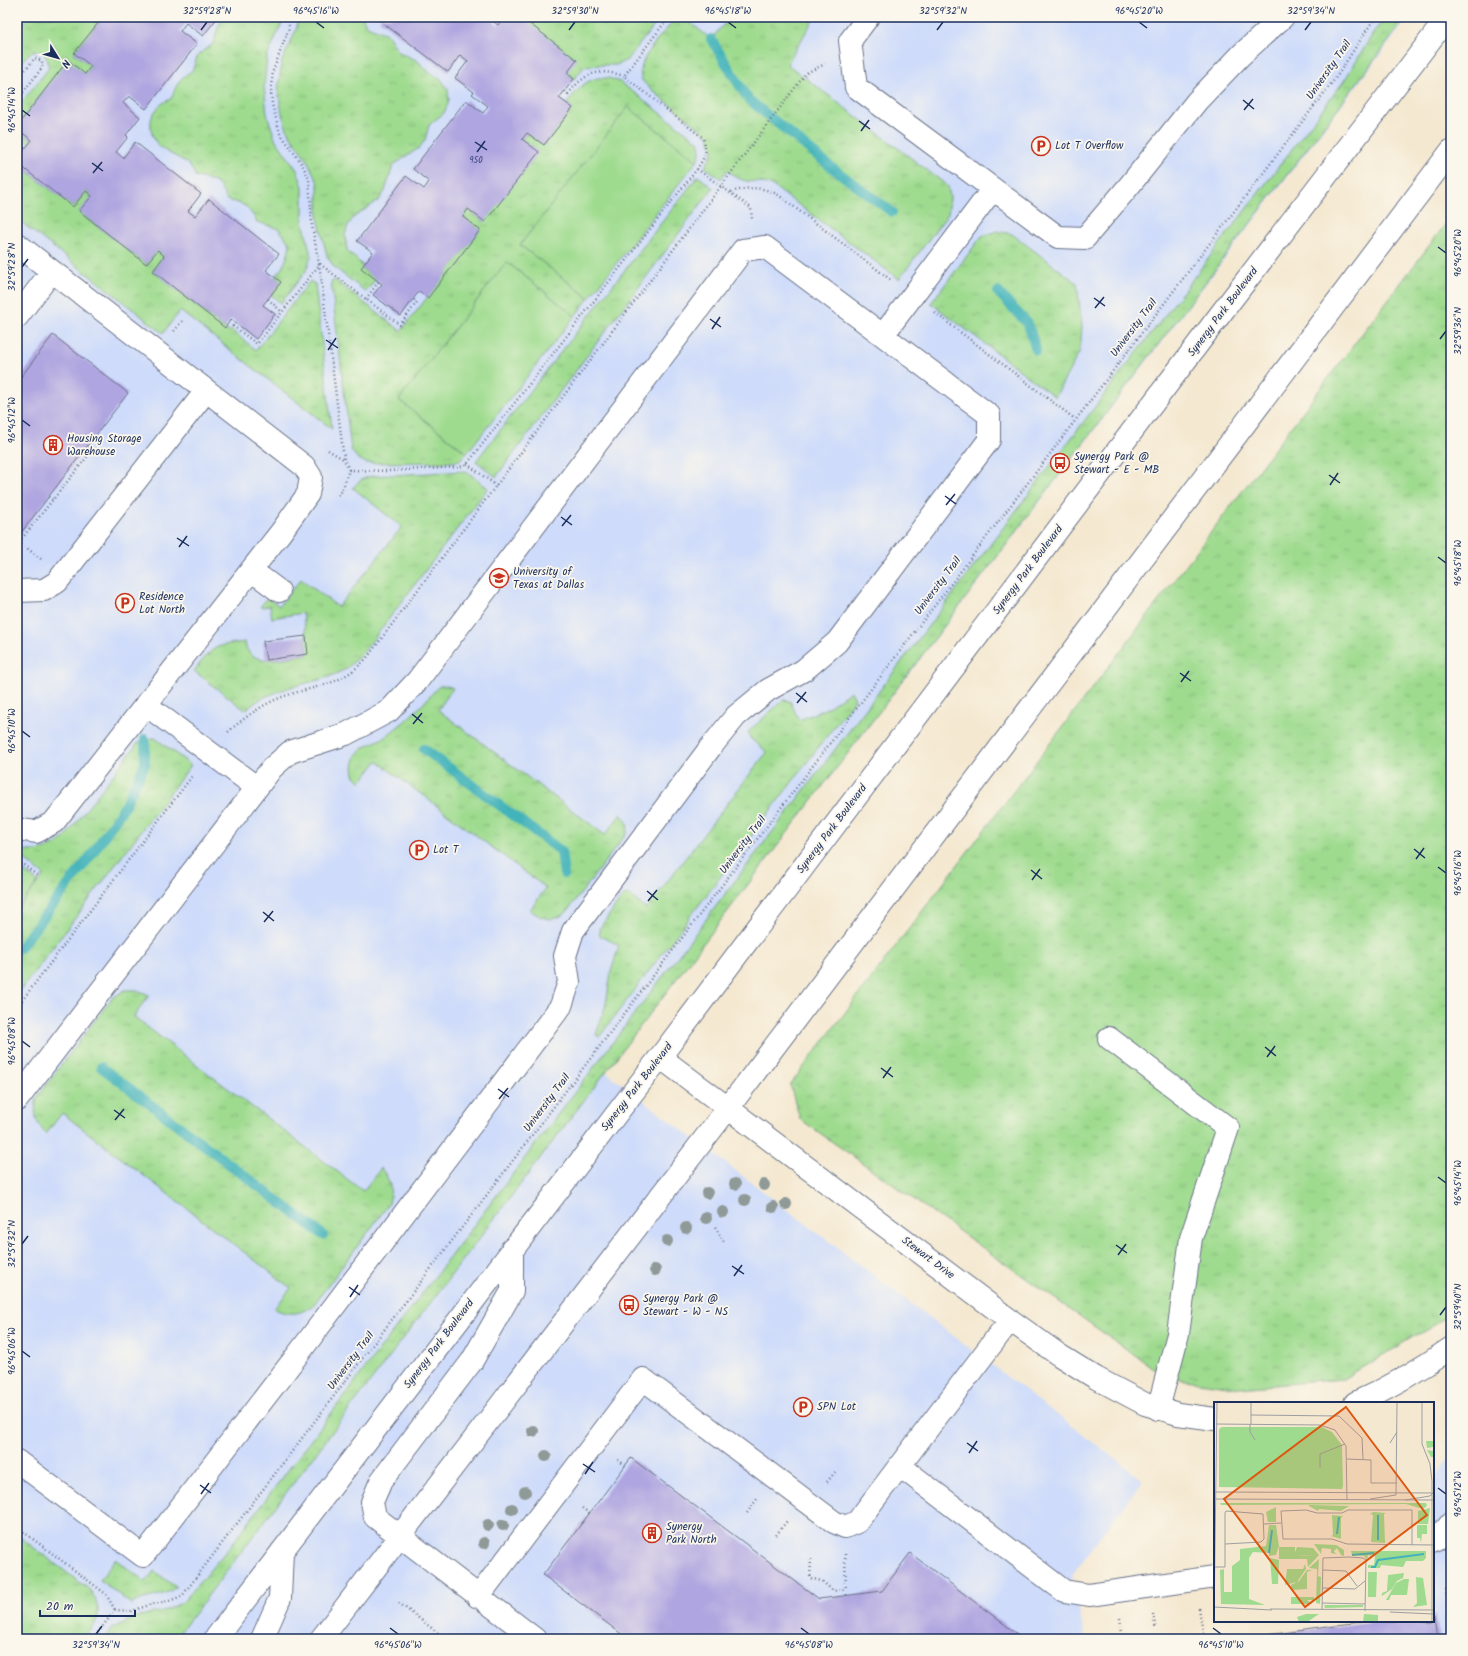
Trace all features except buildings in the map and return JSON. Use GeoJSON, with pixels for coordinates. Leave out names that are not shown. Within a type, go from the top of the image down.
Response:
{"type":"FeatureCollection","features":[{"type":"Feature","properties":{"kind":"street"},"geometry":{"type":"LineString","coordinates":[[868,17],[850,41],[856,87],[992,190],[1058,237],[1085,238],[1129,186],[1196,101],[1240,54],[1283,17]]}},
{"type":"Feature","properties":{"kind":"street","name":"Synergy Park Boulevard"},"geometry":{"type":"LineString","coordinates":[[215,1639],[660,1057],[1210,329],[1448,17]]}},
{"type":"Feature","properties":{"kind":"street"},"geometry":{"type":"LineString","coordinates":[[321,1639],[728,1108],[1451,150]]}},
{"type":"Feature","properties":{"kind":"street"},"geometry":{"type":"LineString","coordinates":[[883,335],[992,190]]}},
{"type":"Feature","properties":{"kind":"street"},"geometry":{"type":"LineString","coordinates":[[17,244],[304,466],[310,477],[308,494],[281,532],[54,822],[36,832],[17,829]]}},
{"type":"Feature","properties":{"kind":"street"},"geometry":{"type":"LineString","coordinates":[[17,1100],[256,786],[272,768],[290,752],[346,734],[389,711],[418,680],[743,250],[765,247],[989,415],[989,440],[837,642],[804,670],[768,690],[736,716],[701,760],[573,931],[565,956],[569,982],[561,1006],[248,1420],[142,1556],[17,1461]]}},
{"type":"Feature","properties":{"kind":"street"},"geometry":{"type":"LineString","coordinates":[[17,317],[52,271]]}},
{"type":"Feature","properties":{"kind":"street"},"geometry":{"type":"LineString","coordinates":[[17,591],[44,590],[57,582],[206,390]]}},
{"type":"Feature","properties":{"kind":"street"},"geometry":{"type":"LineString","coordinates":[[251,570],[279,591]]}},
{"type":"Feature","properties":{"kind":"street"},"geometry":{"type":"LineString","coordinates":[[146,705],[256,786]]}},
{"type":"Feature","properties":{"kind":"street"},"geometry":{"type":"LineString","coordinates":[[1109,1038],[1228,1128],[1191,1238],[1178,1334],[1158,1409]]}},
{"type":"Feature","properties":{"kind":"street","name":"Stewart Drive"},"geometry":{"type":"LineString","coordinates":[[660,1057],[1010,1320],[1059,1354],[1096,1378],[1132,1398],[1158,1409],[1178,1414],[1214,1419]]}},
{"type":"Feature","properties":{"kind":"street"},"geometry":{"type":"LineString","coordinates":[[512,1249],[512,1291],[472,1361],[381,1481],[372,1502],[375,1518],[535,1639]]}},
{"type":"Feature","properties":{"kind":"street"},"geometry":{"type":"LineString","coordinates":[[478,1597],[643,1379],[834,1522],[844,1527],[857,1522],[1010,1320]]}},
{"type":"Feature","properties":{"kind":"street"},"geometry":{"type":"LineString","coordinates":[[1357,1402],[1383,1390],[1422,1368],[1451,1348]]}},
{"type":"Feature","properties":{"kind":"street"},"geometry":{"type":"LineString","coordinates":[[900,1466],[1064,1591],[1090,1595],[1214,1577]]}},
{"type":"Feature","properties":{"kind":"street"},"geometry":{"type":"LineString","coordinates":[[1434,1540],[1439,1538],[1451,1523]]}},
{"type":"Feature","properties":{"kind":"street"},"geometry":{"type":"LineString","coordinates":[[262,1639],[280,1598],[282,1550]]}},
{"type":"Feature","properties":{"kind":"path"},"geometry":{"type":"LineString","coordinates":[[288,17],[289,28],[273,71],[270,88],[272,104],[280,132],[302,164],[309,179],[312,226],[320,264],[344,459],[349,470],[388,471],[460,467],[466,464],[704,159],[706,149],[703,138],[624,76],[608,71],[589,74],[568,94],[565,91]]}},
{"type":"Feature","properties":{"kind":"path"},"geometry":{"type":"LineString","coordinates":[[624,76],[669,17]]}},
{"type":"Feature","properties":{"kind":"path","name":"University Trail"},"geometry":{"type":"LineString","coordinates":[[115,1610],[132,1611],[149,1604],[169,1601],[182,1596],[1337,76],[1370,25],[1378,17]]}},
{"type":"Feature","properties":{"kind":"path"},"geometry":{"type":"LineString","coordinates":[[17,79],[35,58],[42,62],[42,68],[17,100]]}},
{"type":"Feature","properties":{"kind":"path"},"geometry":{"type":"LineString","coordinates":[[17,1007],[224,736],[244,717],[266,705],[290,694],[339,680],[354,672],[366,659],[806,73]]}},
{"type":"Feature","properties":{"kind":"path"},"geometry":{"type":"LineString","coordinates":[[17,143],[25,149]]}},
{"type":"Feature","properties":{"kind":"path"},"geometry":{"type":"LineString","coordinates":[[697,169],[731,192],[751,208],[753,215],[752,221]]}},
{"type":"Feature","properties":{"kind":"path"},"geometry":{"type":"LineString","coordinates":[[731,192],[744,188],[757,187],[777,194],[894,283]]}},
{"type":"Feature","properties":{"kind":"path"},"geometry":{"type":"LineString","coordinates":[[320,264],[400,325],[417,302],[413,299]]}},
{"type":"Feature","properties":{"kind":"path"},"geometry":{"type":"LineString","coordinates":[[236,323],[233,326],[257,344],[320,264]]}},
{"type":"Feature","properties":{"kind":"path"},"geometry":{"type":"LineString","coordinates":[[366,299],[379,281]]}},
{"type":"Feature","properties":{"kind":"path"},"geometry":{"type":"LineString","coordinates":[[268,299],[282,312]]}},
{"type":"Feature","properties":{"kind":"path"},"geometry":{"type":"LineString","coordinates":[[930,309],[1075,419]]}},
{"type":"Feature","properties":{"kind":"path"},"geometry":{"type":"LineString","coordinates":[[19,542],[91,452]]}},
{"type":"Feature","properties":{"kind":"path"},"geometry":{"type":"LineString","coordinates":[[466,464],[497,486]]}},
{"type":"Feature","properties":{"kind":"path"},"geometry":{"type":"LineString","coordinates":[[48,497],[53,500]]}},
{"type":"Feature","properties":{"kind":"path"},"geometry":{"type":"LineString","coordinates":[[17,860],[37,875]]}},
{"type":"Feature","properties":{"kind":"path"},"geometry":{"type":"LineString","coordinates":[[715,1228],[725,1244]]}},
{"type":"Feature","properties":{"kind":"path"},"geometry":{"type":"LineString","coordinates":[[618,1460],[625,1465]]}},
{"type":"Feature","properties":{"kind":"path"},"geometry":{"type":"LineString","coordinates":[[582,1508],[589,1513]]}},
{"type":"Feature","properties":{"kind":"path"},"geometry":{"type":"LineString","coordinates":[[17,1527],[106,1594],[115,1610],[93,1639]]}},
{"type":"Feature","properties":{"kind":"path"},"geometry":{"type":"LineString","coordinates":[[811,1559],[810,1578],[822,1582],[833,1591],[845,1589]]}},
{"type":"Feature","properties":{"kind":"path"},"geometry":{"type":"LineString","coordinates":[[846,1581],[846,1596]]}},
{"type":"Feature","properties":{"kind":"path"},"geometry":{"type":"LineString","coordinates":[[1446,1589],[1451,1624]]}},
{"type":"Feature","properties":{"kind":"path"},"geometry":{"type":"LineString","coordinates":[[399,1603],[446,1639]]}},
{"type":"Feature","properties":{"kind":"shaded area","name":"University of Texas at Dallas"},"geometry":{"type":"Polygon","coordinates":[[[17,17],[1409,17],[606,1072],[1143,1480],[1072,1575],[1085,1639],[17,1639],[17,17]]]}},
{"type":"Feature","properties":{"kind":"shaded area"},"geometry":{"type":"Polygon","coordinates":[[[1451,1457],[1451,1639],[1439,1639],[1434,1608],[1434,1479],[1451,1457]]]}},
{"type":"Feature","properties":{"kind":"green space"},"geometry":{"type":"Polygon","coordinates":[[[29,17],[103,17],[74,53],[91,66],[85,74],[68,61],[17,126],[17,108],[48,69],[46,57],[37,51],[27,56],[17,69],[17,32],[29,17]]]}},
{"type":"Feature","properties":{"kind":"green space"},"geometry":{"type":"Polygon","coordinates":[[[229,17],[280,17],[282,23],[267,57],[264,87],[267,114],[275,139],[297,170],[303,187],[303,221],[311,256],[306,271],[281,303],[271,295],[281,282],[275,277],[285,262],[290,244],[279,229],[257,222],[248,208],[227,200],[219,185],[213,181],[196,177],[188,164],[160,147],[154,139],[151,129],[151,119],[155,112],[161,105],[171,99],[176,86],[181,79],[192,71],[198,55],[213,44],[220,22],[229,17]]]}},
{"type":"Feature","properties":{"kind":"green space"},"geometry":{"type":"Polygon","coordinates":[[[296,17],[362,17],[367,26],[387,34],[399,52],[418,61],[425,69],[441,79],[448,90],[449,101],[444,113],[429,125],[425,140],[419,148],[395,164],[385,191],[379,200],[354,217],[348,225],[345,235],[347,250],[363,266],[361,268],[376,279],[366,292],[334,267],[327,256],[318,218],[318,183],[307,160],[288,132],[282,114],[278,90],[282,61],[297,28],[296,17]]]}},
{"type":"Feature","properties":{"kind":"green space"},"geometry":{"type":"Polygon","coordinates":[[[521,17],[661,17],[627,60],[616,65],[584,67],[574,79],[567,73],[521,17]]]}},
{"type":"Feature","properties":{"kind":"green space"},"geometry":{"type":"Polygon","coordinates":[[[677,17],[683,17],[711,39],[730,17],[815,17],[787,64],[948,186],[950,198],[948,214],[899,279],[773,186],[737,178],[727,170],[721,179],[705,167],[713,151],[709,136],[648,87],[642,80],[640,73],[646,56],[677,17]]]}},
{"type":"Feature","properties":{"kind":"green space"},"geometry":{"type":"Polygon","coordinates":[[[1387,17],[1407,17],[175,1639],[104,1639],[113,1628],[136,1617],[167,1610],[183,1602],[232,1544],[1344,81],[1376,29],[1387,17]]]}},
{"type":"Feature","properties":{"kind":"green space"},"geometry":{"type":"Polygon","coordinates":[[[598,78],[609,78],[620,82],[699,142],[700,153],[697,161],[628,108],[520,245],[589,298],[575,316],[507,262],[399,400],[467,453],[461,459],[454,462],[366,463],[357,458],[351,450],[331,282],[335,280],[401,331],[480,230],[463,217],[468,209],[484,222],[538,152],[522,139],[527,133],[544,145],[573,108],[567,103],[584,84],[598,78]]]}},
{"type":"Feature","properties":{"kind":"green space"},"geometry":{"type":"Polygon","coordinates":[[[628,107],[697,161],[589,298],[520,245],[628,107]]]}},
{"type":"Feature","properties":{"kind":"green space"},"geometry":{"type":"Polygon","coordinates":[[[17,129],[32,140],[29,143],[17,134],[17,129]]]}},
{"type":"Feature","properties":{"kind":"green space"},"geometry":{"type":"Polygon","coordinates":[[[17,163],[73,207],[86,191],[92,196],[79,212],[146,264],[158,250],[164,256],[153,271],[229,332],[231,330],[256,350],[310,281],[315,284],[332,429],[180,311],[163,333],[17,219],[17,163]]]}},
{"type":"Feature","properties":{"kind":"green space"},"geometry":{"type":"Polygon","coordinates":[[[698,176],[713,188],[496,477],[476,461],[698,176]]]}},
{"type":"Feature","properties":{"kind":"green space"},"geometry":{"type":"Polygon","coordinates":[[[1451,217],[1451,1314],[1343,1379],[1240,1388],[1166,1377],[800,1119],[790,1085],[1451,217]]]}},
{"type":"Feature","properties":{"kind":"green space"},"geometry":{"type":"Polygon","coordinates":[[[997,231],[1012,234],[1077,283],[1082,327],[1080,351],[1055,397],[931,303],[982,236],[997,231]]]}},
{"type":"Feature","properties":{"kind":"green space"},"geometry":{"type":"Polygon","coordinates":[[[507,262],[575,316],[467,453],[399,400],[507,262]]]}},
{"type":"Feature","properties":{"kind":"green space"},"geometry":{"type":"Polygon","coordinates":[[[466,471],[488,488],[363,653],[346,669],[329,677],[288,688],[262,698],[245,710],[194,671],[210,652],[220,646],[234,643],[245,642],[246,648],[253,656],[267,660],[308,654],[303,613],[272,618],[270,606],[260,607],[268,597],[279,606],[301,579],[338,607],[402,527],[353,488],[359,482],[372,476],[466,471]]]}},
{"type":"Feature","properties":{"kind":"green space"},"geometry":{"type":"Polygon","coordinates":[[[439,686],[453,688],[438,710],[605,835],[621,814],[626,821],[628,825],[627,833],[566,913],[561,916],[548,919],[530,910],[546,888],[377,761],[361,782],[354,775],[353,766],[356,755],[365,747],[385,737],[405,721],[439,686]]]}},
{"type":"Feature","properties":{"kind":"green space"},"geometry":{"type":"Polygon","coordinates":[[[851,691],[855,699],[599,1037],[596,1035],[606,1004],[611,972],[619,945],[600,936],[599,929],[623,896],[629,895],[646,909],[767,752],[750,738],[748,732],[783,700],[790,701],[799,720],[827,708],[851,691]]]}},
{"type":"Feature","properties":{"kind":"green space"},"geometry":{"type":"Polygon","coordinates":[[[155,738],[191,765],[17,995],[17,909],[44,875],[17,854],[17,849],[31,851],[43,850],[65,837],[137,744],[145,739],[155,738]]]}},
{"type":"Feature","properties":{"kind":"green space"},"geometry":{"type":"Polygon","coordinates":[[[17,866],[38,882],[17,909],[17,866]]]}},
{"type":"Feature","properties":{"kind":"green space"},"geometry":{"type":"Polygon","coordinates":[[[125,990],[137,990],[149,995],[134,1017],[363,1191],[381,1168],[389,1181],[389,1204],[312,1307],[297,1313],[289,1313],[274,1309],[291,1288],[62,1113],[46,1134],[39,1125],[35,1112],[37,1097],[112,998],[125,990]]]}},
{"type":"Feature","properties":{"kind":"green space"},"geometry":{"type":"Polygon","coordinates":[[[17,1535],[90,1590],[97,1604],[98,1616],[84,1639],[17,1639],[17,1535]]]}},
{"type":"Feature","properties":{"kind":"green space"},"geometry":{"type":"Polygon","coordinates":[[[115,1559],[146,1582],[154,1571],[176,1587],[171,1591],[136,1601],[131,1604],[100,1580],[115,1559]]]}},
{"type":"Feature","properties":{"kind":"waterway"},"geometry":{"type":"LineString","coordinates":[[711,39],[748,99],[831,167],[892,212]]}},
{"type":"Feature","properties":{"kind":"waterway"},"geometry":{"type":"LineString","coordinates":[[998,292],[1028,324],[1036,350]]}},
{"type":"Feature","properties":{"kind":"waterway"},"geometry":{"type":"LineString","coordinates":[[20,948],[92,854],[124,807],[145,764],[145,739]]}},
{"type":"Feature","properties":{"kind":"waterway"},"geometry":{"type":"LineString","coordinates":[[424,749],[561,851],[564,874]]}},
{"type":"Feature","properties":{"kind":"waterway"},"geometry":{"type":"LineString","coordinates":[[101,1067],[323,1235]]}},
{"type":"Feature","properties":{"kind":"place","name":"Lot T Overflow"},"geometry":{"type":"Point","coordinates":[1041,146]}},
{"type":"Feature","properties":{"kind":"place","name":"Housing Storage Warehouse"},"geometry":{"type":"Point","coordinates":[53,445]}},
{"type":"Feature","properties":{"kind":"place","name":"Synergy Park @ Stewart - E - MB"},"geometry":{"type":"Point","coordinates":[1060,463]}},
{"type":"Feature","properties":{"kind":"place","name":"University of Texas at Dallas"},"geometry":{"type":"Point","coordinates":[499,578]}},
{"type":"Feature","properties":{"kind":"place","name":"Residence Lot North"},"geometry":{"type":"Point","coordinates":[125,603]}},
{"type":"Feature","properties":{"kind":"place","name":"Lot T"},"geometry":{"type":"Point","coordinates":[419,850]}},
{"type":"Feature","properties":{"kind":"place","name":"Synergy Park @ Stewart - W - NS"},"geometry":{"type":"Point","coordinates":[629,1305]}},
{"type":"Feature","properties":{"kind":"place","name":"SPN Lot"},"geometry":{"type":"Point","coordinates":[803,1407]}},
{"type":"Feature","properties":{"kind":"place","name":"Synergy Park North"},"geometry":{"type":"Point","coordinates":[652,1533]}}]}
